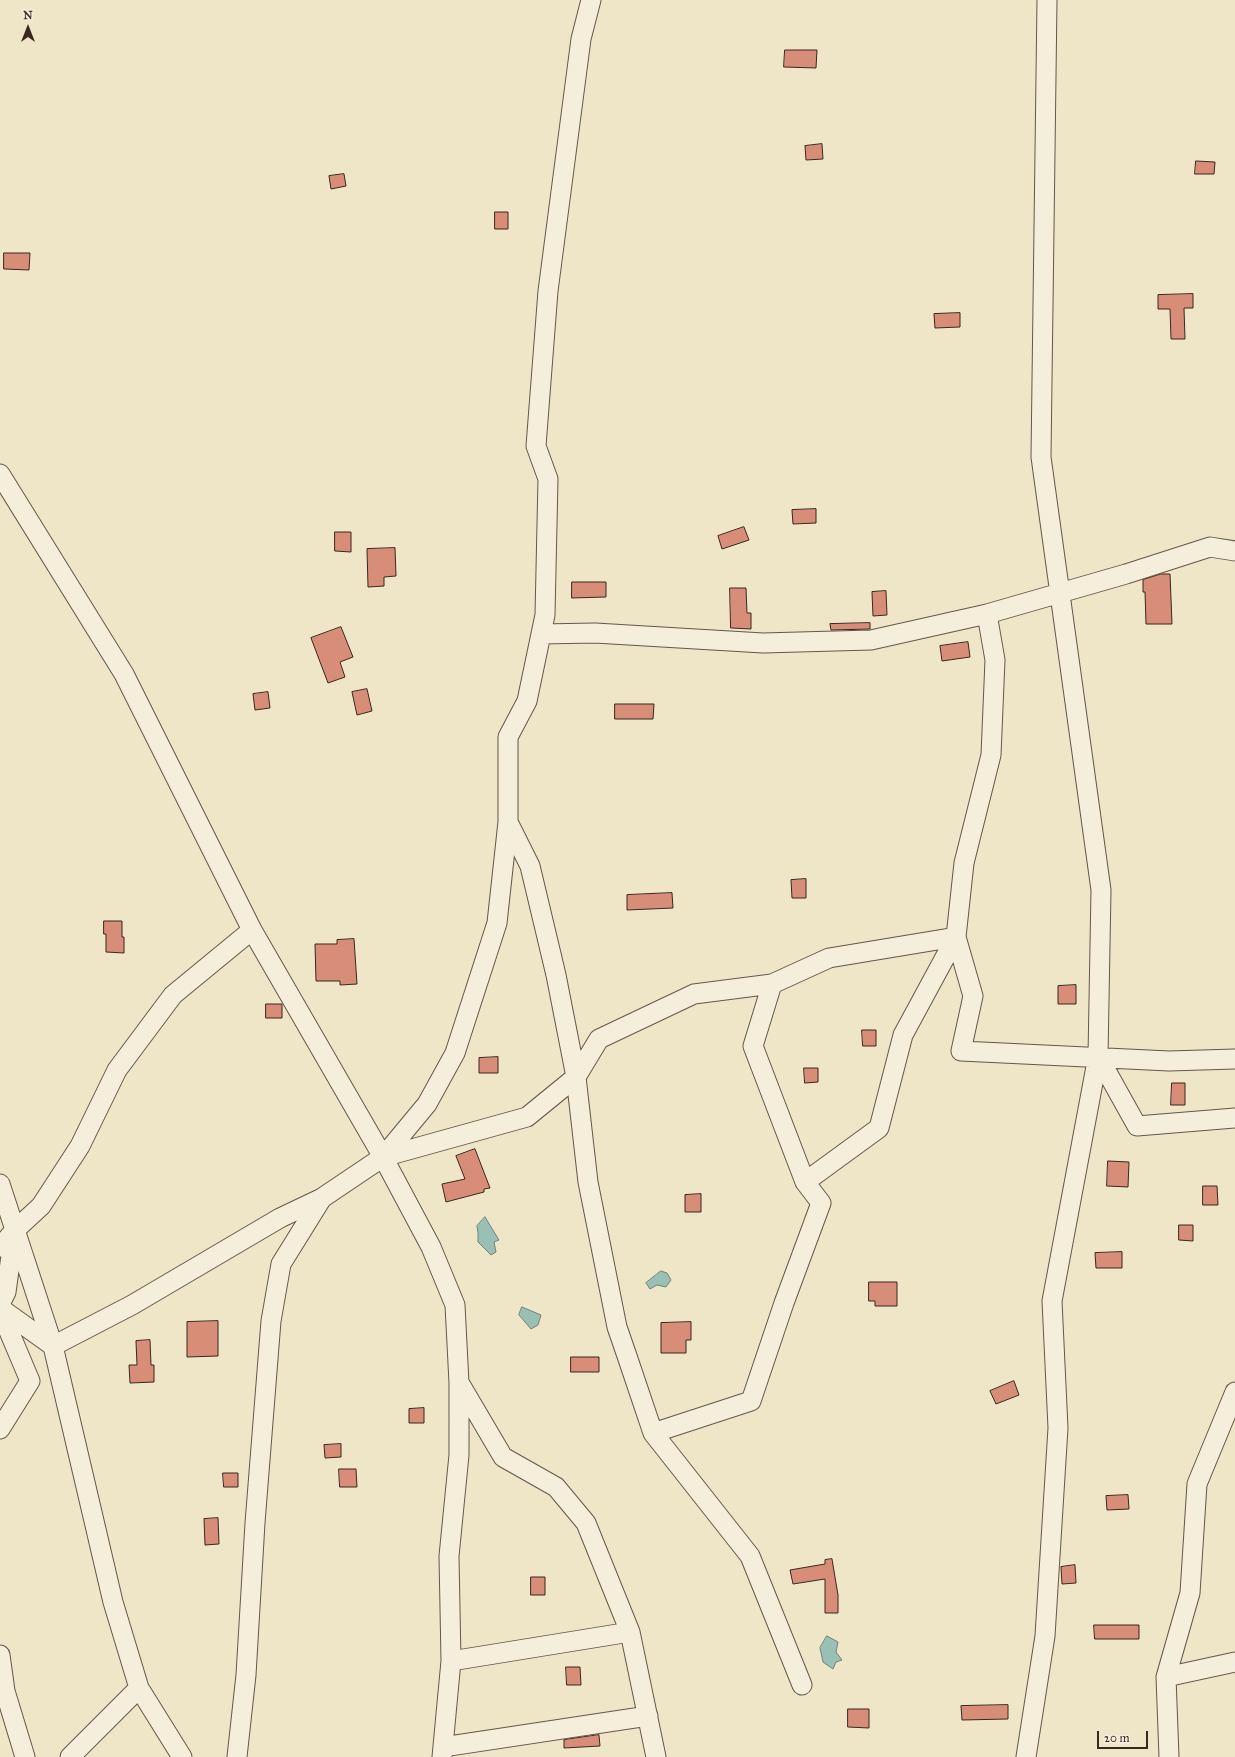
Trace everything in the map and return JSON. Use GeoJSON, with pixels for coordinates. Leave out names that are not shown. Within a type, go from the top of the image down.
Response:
{"type":"FeatureCollection","features":[{"type":"Feature","properties":{"kind":"street"},"geometry":{"type":"LineString","coordinates":[[53,1346],[132,1305],[280,1218],[322,1198],[383,1157],[427,1104],[455,1053],[497,923],[508,822],[508,736],[527,701],[545,615],[548,479],[536,446],[548,291],[581,39],[592,0]]}},
{"type":"Feature","properties":{"kind":"street"},"geometry":{"type":"LineString","coordinates":[[1026,1757],[1045,1636],[1058,1428],[1052,1301],[1098,1056],[1101,890],[1041,457],[1047,0]]}},
{"type":"Feature","properties":{"kind":"street"},"geometry":{"type":"LineString","coordinates":[[0,474],[124,674],[252,930],[383,1157],[431,1247],[455,1305],[459,1383],[459,1455],[449,1556],[451,1661],[443,1752],[648,1716]]}},
{"type":"Feature","properties":{"kind":"street"},"geometry":{"type":"LineString","coordinates":[[541,634],[595,633],[763,643],[871,640],[987,614],[1126,574],[1210,547],[1235,551]]}},
{"type":"Feature","properties":{"kind":"street"},"geometry":{"type":"LineString","coordinates":[[805,1182],[879,1128],[903,1036],[956,937],[964,863],[991,755],[995,660],[987,614]]}},
{"type":"Feature","properties":{"kind":"street"},"geometry":{"type":"LineString","coordinates":[[508,822],[530,866],[556,975],[576,1077],[588,1182],[617,1327],[654,1433],[750,1556],[802,1685]]}},
{"type":"Feature","properties":{"kind":"street"},"geometry":{"type":"LineString","coordinates":[[0,1247],[15,1230],[42,1206],[80,1146],[117,1070],[173,996],[252,930]]}},
{"type":"Feature","properties":{"kind":"street"},"geometry":{"type":"LineString","coordinates":[[383,1157],[526,1117],[576,1077],[599,1039],[694,994],[772,984],[829,958],[956,937]]}},
{"type":"Feature","properties":{"kind":"street"},"geometry":{"type":"LineString","coordinates":[[956,937],[973,996],[961,1051],[1098,1056],[1169,1061],[1235,1059]]}},
{"type":"Feature","properties":{"kind":"street"},"geometry":{"type":"LineString","coordinates":[[654,1433],[751,1401],[784,1303],[821,1203],[805,1182],[753,1046],[772,984]]}},
{"type":"Feature","properties":{"kind":"street"},"geometry":{"type":"LineString","coordinates":[[1098,1056],[1137,1126],[1235,1118]]}},
{"type":"Feature","properties":{"kind":"street"},"geometry":{"type":"LineString","coordinates":[[0,1184],[53,1346],[113,1602],[139,1688],[182,1757]]}},
{"type":"Feature","properties":{"kind":"street"},"geometry":{"type":"LineString","coordinates":[[236,1757],[246,1675],[255,1523],[271,1321],[281,1264],[322,1198]]}},
{"type":"Feature","properties":{"kind":"street"},"geometry":{"type":"LineString","coordinates":[[0,1304],[6,1292],[15,1230]]}},
{"type":"Feature","properties":{"kind":"street"},"geometry":{"type":"LineString","coordinates":[[0,1309],[53,1346]]}},
{"type":"Feature","properties":{"kind":"street"},"geometry":{"type":"LineString","coordinates":[[0,1309],[30,1381],[0,1429]]}},
{"type":"Feature","properties":{"kind":"street"},"geometry":{"type":"LineString","coordinates":[[459,1383],[503,1457],[556,1487],[586,1523],[630,1632],[656,1757]]}},
{"type":"Feature","properties":{"kind":"street"},"geometry":{"type":"LineString","coordinates":[[1169,1757],[1166,1677],[1190,1593],[1197,1484],[1235,1392]]}},
{"type":"Feature","properties":{"kind":"street"},"geometry":{"type":"LineString","coordinates":[[451,1661],[630,1632]]}},
{"type":"Feature","properties":{"kind":"street"},"geometry":{"type":"LineString","coordinates":[[0,1655],[2,1690],[26,1757]]}},
{"type":"Feature","properties":{"kind":"street"},"geometry":{"type":"LineString","coordinates":[[1166,1677],[1235,1662]]}},
{"type":"Feature","properties":{"kind":"street"},"geometry":{"type":"LineString","coordinates":[[70,1757],[139,1688]]}},
{"type":"Feature","properties":{"kind":"water"},"geometry":{"type":"Polygon","coordinates":[[[485,1217],[499,1240],[494,1242],[496,1252],[491,1255],[478,1242],[477,1226],[485,1217]]]}},
{"type":"Feature","properties":{"kind":"water"},"geometry":{"type":"Polygon","coordinates":[[[661,1271],[667,1273],[671,1280],[666,1287],[657,1285],[650,1289],[646,1283],[661,1271]]]}},
{"type":"Feature","properties":{"kind":"water"},"geometry":{"type":"Polygon","coordinates":[[[522,1307],[541,1315],[538,1325],[531,1329],[519,1315],[522,1307]]]}},
{"type":"Feature","properties":{"kind":"water"},"geometry":{"type":"Polygon","coordinates":[[[827,1636],[838,1642],[836,1652],[842,1660],[836,1662],[833,1669],[823,1662],[820,1648],[827,1636]]]}},
{"type":"Feature","properties":{"kind":"building"},"geometry":{"type":"Polygon","coordinates":[[[785,50],[817,50],[816,68],[784,67],[785,50]]]}},
{"type":"Feature","properties":{"kind":"building"},"geometry":{"type":"Polygon","coordinates":[[[822,144],[823,159],[806,160],[805,146],[822,144]]]}},
{"type":"Feature","properties":{"kind":"building"},"geometry":{"type":"Polygon","coordinates":[[[1196,161],[1215,162],[1214,174],[1195,174],[1196,161]]]}},
{"type":"Feature","properties":{"kind":"building"},"geometry":{"type":"Polygon","coordinates":[[[344,174],[346,186],[331,189],[329,176],[344,174]]]}},
{"type":"Feature","properties":{"kind":"building"},"geometry":{"type":"Polygon","coordinates":[[[495,212],[508,212],[508,229],[495,229],[495,212]]]}},
{"type":"Feature","properties":{"kind":"building"},"geometry":{"type":"Polygon","coordinates":[[[4,253],[30,253],[29,270],[4,269],[4,253]]]}},
{"type":"Feature","properties":{"kind":"building"},"geometry":{"type":"Polygon","coordinates":[[[1193,294],[1193,308],[1184,308],[1185,339],[1171,339],[1170,309],[1158,309],[1158,295],[1193,294]]]}},
{"type":"Feature","properties":{"kind":"building"},"geometry":{"type":"Polygon","coordinates":[[[960,313],[960,327],[935,328],[934,314],[960,313]]]}},
{"type":"Feature","properties":{"kind":"building"},"geometry":{"type":"Polygon","coordinates":[[[816,509],[816,523],[793,524],[792,510],[816,509]]]}},
{"type":"Feature","properties":{"kind":"building"},"geometry":{"type":"Polygon","coordinates":[[[744,527],[749,540],[722,549],[718,536],[744,527]]]}},
{"type":"Feature","properties":{"kind":"building"},"geometry":{"type":"Polygon","coordinates":[[[335,532],[351,532],[351,552],[335,551],[335,532]]]}},
{"type":"Feature","properties":{"kind":"building"},"geometry":{"type":"Polygon","coordinates":[[[395,548],[396,576],[384,577],[384,586],[368,587],[367,549],[395,548]]]}},
{"type":"Feature","properties":{"kind":"building"},"geometry":{"type":"Polygon","coordinates":[[[1161,574],[1170,574],[1172,624],[1146,624],[1143,580],[1161,574]]]}},
{"type":"Feature","properties":{"kind":"building"},"geometry":{"type":"Polygon","coordinates":[[[572,582],[606,582],[606,597],[572,598],[572,582]]]}},
{"type":"Feature","properties":{"kind":"building"},"geometry":{"type":"Polygon","coordinates":[[[730,588],[746,588],[747,613],[751,613],[751,629],[731,628],[730,588]]]}},
{"type":"Feature","properties":{"kind":"building"},"geometry":{"type":"Polygon","coordinates":[[[886,591],[887,615],[873,616],[872,592],[886,591]]]}},
{"type":"Feature","properties":{"kind":"building"},"geometry":{"type":"Polygon","coordinates":[[[870,623],[870,629],[831,630],[830,624],[870,623]]]}},
{"type":"Feature","properties":{"kind":"building"},"geometry":{"type":"Polygon","coordinates":[[[341,627],[353,657],[340,662],[345,677],[328,683],[311,638],[341,627]]]}},
{"type":"Feature","properties":{"kind":"building"},"geometry":{"type":"Polygon","coordinates":[[[968,642],[970,657],[942,661],[940,646],[968,642]]]}},
{"type":"Feature","properties":{"kind":"building"},"geometry":{"type":"Polygon","coordinates":[[[367,689],[372,711],[357,715],[352,692],[367,689]]]}},
{"type":"Feature","properties":{"kind":"building"},"geometry":{"type":"Polygon","coordinates":[[[268,692],[270,708],[255,710],[253,694],[268,692]]]}},
{"type":"Feature","properties":{"kind":"building"},"geometry":{"type":"Polygon","coordinates":[[[615,704],[654,704],[653,719],[615,719],[615,704]]]}},
{"type":"Feature","properties":{"kind":"building"},"geometry":{"type":"Polygon","coordinates":[[[806,879],[806,898],[792,898],[791,880],[806,879]]]}},
{"type":"Feature","properties":{"kind":"building"},"geometry":{"type":"Polygon","coordinates":[[[672,893],[673,908],[627,910],[627,895],[672,893]]]}},
{"type":"Feature","properties":{"kind":"building"},"geometry":{"type":"Polygon","coordinates":[[[104,921],[122,921],[124,953],[106,952],[104,921]]]}},
{"type":"Feature","properties":{"kind":"building"},"geometry":{"type":"Polygon","coordinates":[[[354,939],[357,984],[340,985],[340,981],[316,981],[315,944],[337,944],[337,940],[354,939]]]}},
{"type":"Feature","properties":{"kind":"building"},"geometry":{"type":"Polygon","coordinates":[[[1076,985],[1076,1004],[1058,1004],[1058,986],[1076,985]]]}},
{"type":"Feature","properties":{"kind":"building"},"geometry":{"type":"Polygon","coordinates":[[[266,1004],[282,1004],[282,1018],[266,1018],[266,1004]]]}},
{"type":"Feature","properties":{"kind":"building"},"geometry":{"type":"Polygon","coordinates":[[[862,1030],[876,1030],[876,1046],[863,1046],[862,1030]]]}},
{"type":"Feature","properties":{"kind":"building"},"geometry":{"type":"Polygon","coordinates":[[[498,1057],[498,1073],[479,1073],[479,1058],[498,1057]]]}},
{"type":"Feature","properties":{"kind":"building"},"geometry":{"type":"Polygon","coordinates":[[[804,1068],[818,1068],[818,1082],[805,1083],[804,1068]]]}},
{"type":"Feature","properties":{"kind":"building"},"geometry":{"type":"Polygon","coordinates":[[[1172,1083],[1185,1083],[1185,1105],[1171,1105],[1172,1083]]]}},
{"type":"Feature","properties":{"kind":"building"},"geometry":{"type":"Polygon","coordinates":[[[475,1149],[490,1188],[484,1189],[484,1192],[446,1202],[442,1184],[465,1179],[456,1156],[475,1149]]]}},
{"type":"Feature","properties":{"kind":"building"},"geometry":{"type":"Polygon","coordinates":[[[1108,1161],[1129,1162],[1128,1187],[1107,1186],[1108,1161]]]}},
{"type":"Feature","properties":{"kind":"building"},"geometry":{"type":"Polygon","coordinates":[[[1203,1186],[1217,1186],[1218,1205],[1203,1205],[1203,1186]]]}},
{"type":"Feature","properties":{"kind":"building"},"geometry":{"type":"Polygon","coordinates":[[[701,1194],[701,1212],[685,1212],[685,1195],[701,1194]]]}},
{"type":"Feature","properties":{"kind":"building"},"geometry":{"type":"Polygon","coordinates":[[[1179,1225],[1193,1225],[1193,1241],[1179,1240],[1179,1225]]]}},
{"type":"Feature","properties":{"kind":"building"},"geometry":{"type":"Polygon","coordinates":[[[1122,1252],[1122,1268],[1096,1268],[1095,1253],[1122,1252]]]}},
{"type":"Feature","properties":{"kind":"building"},"geometry":{"type":"Polygon","coordinates":[[[869,1282],[897,1282],[897,1306],[875,1306],[875,1301],[869,1301],[869,1282]]]}},
{"type":"Feature","properties":{"kind":"building"},"geometry":{"type":"Polygon","coordinates":[[[218,1321],[218,1356],[187,1357],[187,1322],[218,1321]]]}},
{"type":"Feature","properties":{"kind":"building"},"geometry":{"type":"Polygon","coordinates":[[[691,1322],[691,1340],[686,1340],[686,1353],[661,1353],[661,1323],[691,1322]]]}},
{"type":"Feature","properties":{"kind":"building"},"geometry":{"type":"Polygon","coordinates":[[[150,1340],[151,1365],[154,1365],[154,1382],[130,1383],[129,1365],[137,1365],[136,1341],[150,1340]]]}},
{"type":"Feature","properties":{"kind":"building"},"geometry":{"type":"Polygon","coordinates":[[[571,1357],[599,1357],[599,1372],[571,1372],[571,1357]]]}},
{"type":"Feature","properties":{"kind":"building"},"geometry":{"type":"Polygon","coordinates":[[[1014,1381],[1019,1395],[996,1404],[990,1391],[1014,1381]]]}},
{"type":"Feature","properties":{"kind":"building"},"geometry":{"type":"Polygon","coordinates":[[[424,1408],[424,1423],[409,1423],[409,1409],[424,1408]]]}},
{"type":"Feature","properties":{"kind":"building"},"geometry":{"type":"Polygon","coordinates":[[[341,1444],[341,1457],[325,1458],[324,1445],[341,1444]]]}},
{"type":"Feature","properties":{"kind":"building"},"geometry":{"type":"Polygon","coordinates":[[[339,1469],[356,1469],[357,1487],[340,1487],[339,1469]]]}},
{"type":"Feature","properties":{"kind":"building"},"geometry":{"type":"Polygon","coordinates":[[[223,1473],[238,1473],[238,1487],[224,1487],[223,1473]]]}},
{"type":"Feature","properties":{"kind":"building"},"geometry":{"type":"Polygon","coordinates":[[[1128,1495],[1129,1509],[1107,1510],[1106,1496],[1128,1495]]]}},
{"type":"Feature","properties":{"kind":"building"},"geometry":{"type":"Polygon","coordinates":[[[218,1518],[219,1544],[205,1545],[204,1519],[218,1518]]]}},
{"type":"Feature","properties":{"kind":"building"},"geometry":{"type":"Polygon","coordinates":[[[832,1559],[838,1595],[838,1613],[825,1613],[825,1579],[793,1584],[790,1570],[825,1564],[825,1560],[832,1559]]]}},
{"type":"Feature","properties":{"kind":"building"},"geometry":{"type":"Polygon","coordinates":[[[1075,1565],[1076,1583],[1062,1584],[1061,1567],[1075,1565]]]}},
{"type":"Feature","properties":{"kind":"building"},"geometry":{"type":"Polygon","coordinates":[[[531,1577],[545,1577],[545,1595],[531,1595],[531,1577]]]}},
{"type":"Feature","properties":{"kind":"building"},"geometry":{"type":"Polygon","coordinates":[[[1094,1625],[1139,1625],[1139,1639],[1095,1639],[1094,1625]]]}},
{"type":"Feature","properties":{"kind":"building"},"geometry":{"type":"Polygon","coordinates":[[[566,1667],[580,1667],[581,1685],[567,1685],[566,1667]]]}},
{"type":"Feature","properties":{"kind":"building"},"geometry":{"type":"Polygon","coordinates":[[[1008,1705],[1008,1719],[962,1720],[961,1706],[1008,1705]]]}},
{"type":"Feature","properties":{"kind":"building"},"geometry":{"type":"Polygon","coordinates":[[[848,1709],[869,1709],[869,1728],[848,1727],[848,1709]]]}},
{"type":"Feature","properties":{"kind":"building"},"geometry":{"type":"Polygon","coordinates":[[[599,1735],[600,1746],[564,1748],[564,1740],[599,1735]]]}}]}
